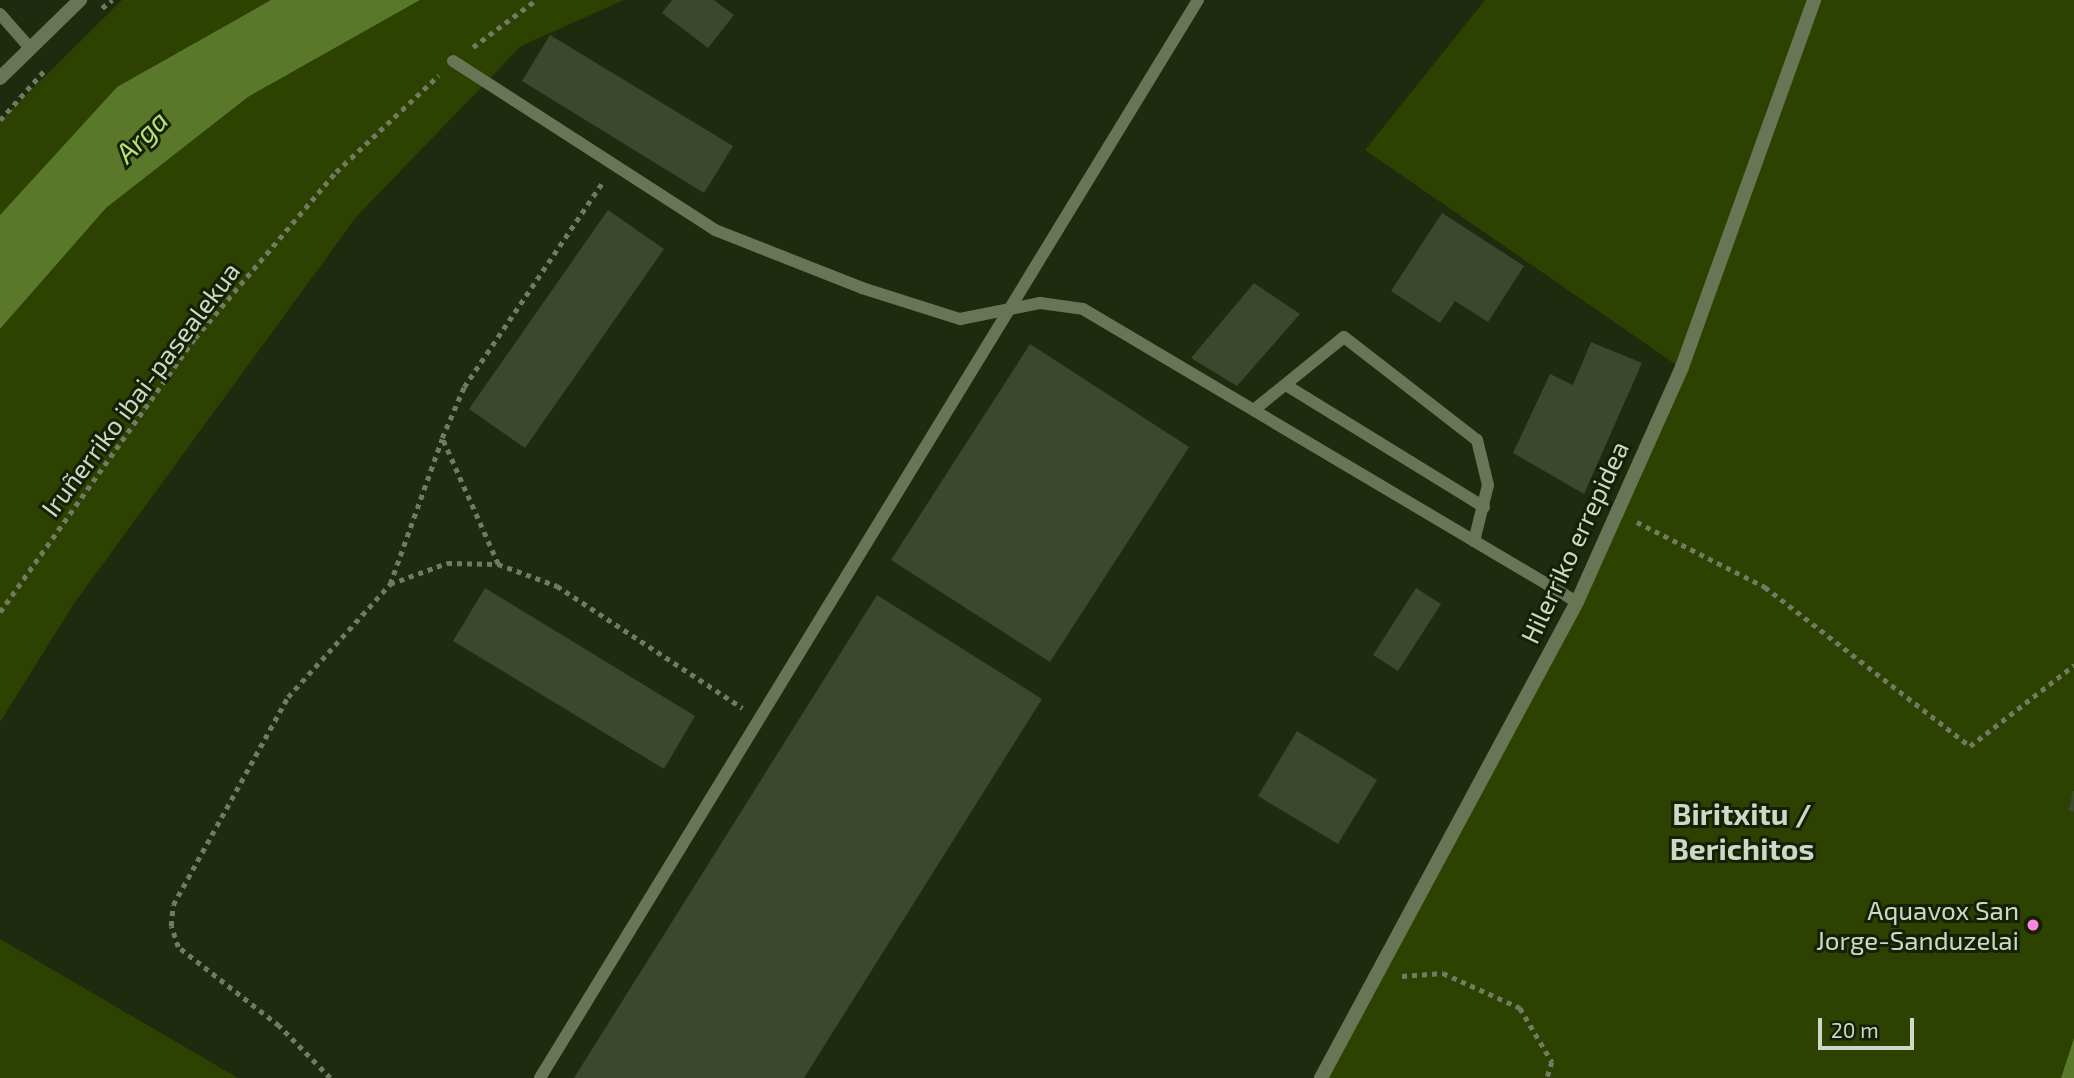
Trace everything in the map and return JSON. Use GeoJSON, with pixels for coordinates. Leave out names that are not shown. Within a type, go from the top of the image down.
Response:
{"type":"FeatureCollection","features":[{"type":"Feature","properties":{"kind":"street"},"geometry":{"type":"LineString","coordinates":[[0,78],[80,0]]}},
{"type":"Feature","properties":{"kind":"street","name":"Hilerriko errepidea"},"geometry":{"type":"LineString","coordinates":[[1321,1078],[1577,602],[1682,367],[1814,0]]}},
{"type":"Feature","properties":{"kind":"lane"},"geometry":{"type":"LineString","coordinates":[[540,1078],[1013,311],[1198,0]]}},
{"type":"Feature","properties":{"kind":"lane"},"geometry":{"type":"LineString","coordinates":[[0,14],[30,48]]}},
{"type":"Feature","properties":{"kind":"lane"},"geometry":{"type":"LineString","coordinates":[[453,61],[715,230],[862,289],[960,319],[1013,311],[1040,303],[1083,309],[1577,602]]}},
{"type":"Feature","properties":{"kind":"lane"},"geometry":{"type":"LineString","coordinates":[[1255,409],[1289,387],[1344,337],[1478,440],[1488,485],[1474,541]]}},
{"type":"Feature","properties":{"kind":"lane"},"geometry":{"type":"LineString","coordinates":[[1289,387],[1484,507]]}},
{"type":"Feature","properties":{"kind":"path","name":"Iruñerriko ibai-pasealekua"},"geometry":{"type":"LineString","coordinates":[[0,612],[195,338],[336,172],[453,61],[536,0]]}},
{"type":"Feature","properties":{"kind":"path"},"geometry":{"type":"LineString","coordinates":[[330,1078],[279,1026],[178,947],[171,926],[173,905],[288,697],[390,584],[442,438],[464,387],[578,209],[616,166]]}},
{"type":"Feature","properties":{"kind":"path"},"geometry":{"type":"LineString","coordinates":[[442,438],[498,564]]}},
{"type":"Feature","properties":{"kind":"path"},"geometry":{"type":"LineString","coordinates":[[1612,522],[1642,522],[1765,587],[1970,746],[2074,666]]}},
{"type":"Feature","properties":{"kind":"path"},"geometry":{"type":"LineString","coordinates":[[390,584],[447,563],[498,564],[557,586],[760,719]]}},
{"type":"Feature","properties":{"kind":"path"},"geometry":{"type":"LineString","coordinates":[[1376,974],[1443,973],[1520,1008],[1552,1062],[1546,1078]]}},
{"type":"Feature","properties":{"kind":"shaded area"},"geometry":{"type":"Polygon","coordinates":[[[122,0],[271,0],[117,87],[0,215],[0,121],[122,0]]]}},
{"type":"Feature","properties":{"kind":"shaded area"},"geometry":{"type":"Polygon","coordinates":[[[420,0],[624,0],[521,46],[357,216],[73,605],[0,722],[0,329],[106,208],[248,97],[420,0]]]}},
{"type":"Feature","properties":{"kind":"shaded area"},"geometry":{"type":"Polygon","coordinates":[[[1485,0],[2074,0],[2074,789],[2068,809],[2074,812],[2074,1038],[2061,1078],[1321,1078],[1577,602],[1681,368],[1365,150],[1485,0]]]}},
{"type":"Feature","properties":{"kind":"shaded area"},"geometry":{"type":"Polygon","coordinates":[[[0,939],[238,1078],[0,1078],[0,939]]]}},
{"type":"Feature","properties":{"kind":"water","name":"Arga"},"geometry":{"type":"Polygon","coordinates":[[[271,0],[420,0],[248,97],[106,208],[0,329],[0,215],[117,87],[271,0]]]}},
{"type":"Feature","properties":{"kind":"water"},"geometry":{"type":"Polygon","coordinates":[[[2074,1038],[2074,1078],[2061,1078],[2074,1038]]]}},
{"type":"Feature","properties":{"kind":"building"},"geometry":{"type":"Polygon","coordinates":[[[672,0],[714,0],[734,15],[708,48],[662,13],[672,0]]]}},
{"type":"Feature","properties":{"kind":"building"},"geometry":{"type":"Polygon","coordinates":[[[550,35],[733,146],[704,193],[522,81],[550,35]]]}},
{"type":"Feature","properties":{"kind":"building"},"geometry":{"type":"Polygon","coordinates":[[[608,210],[664,249],[525,448],[469,409],[608,210]]]}},
{"type":"Feature","properties":{"kind":"building"},"geometry":{"type":"Polygon","coordinates":[[[1442,213],[1524,266],[1488,322],[1455,301],[1440,323],[1391,291],[1442,213]]]}},
{"type":"Feature","properties":{"kind":"building"},"geometry":{"type":"Polygon","coordinates":[[[1254,283],[1300,314],[1237,386],[1191,358],[1254,283]]]}},
{"type":"Feature","properties":{"kind":"building"},"geometry":{"type":"Polygon","coordinates":[[[1591,342],[1642,363],[1584,494],[1513,453],[1550,374],[1573,385],[1591,342]]]}},
{"type":"Feature","properties":{"kind":"building"},"geometry":{"type":"Polygon","coordinates":[[[1030,344],[1189,447],[1050,662],[891,560],[1030,344]]]}},
{"type":"Feature","properties":{"kind":"building"},"geometry":{"type":"Polygon","coordinates":[[[485,588],[695,716],[664,769],[453,641],[485,588]]]}},
{"type":"Feature","properties":{"kind":"building"},"geometry":{"type":"Polygon","coordinates":[[[1416,588],[1441,604],[1398,671],[1373,655],[1416,588]]]}},
{"type":"Feature","properties":{"kind":"building"},"geometry":{"type":"Polygon","coordinates":[[[877,595],[1042,699],[804,1078],[574,1078],[877,595]]]}},
{"type":"Feature","properties":{"kind":"building"},"geometry":{"type":"Polygon","coordinates":[[[1297,731],[1377,780],[1338,844],[1258,796],[1297,731]]]}},
{"type":"Feature","properties":{"kind":"building"},"geometry":{"type":"Polygon","coordinates":[[[2074,791],[2074,812],[2068,810],[2074,791]]]}},
{"type":"Feature","properties":{"kind":"place","name":"Aquavox San Jorge-Sanduzelai"},"geometry":{"type":"Point","coordinates":[2033,925]}},
{"type":"Feature","properties":{"kind":"district","name":"Biritxitu / Berichitos"},"geometry":{"type":"Point","coordinates":[1742,830]}}]}
